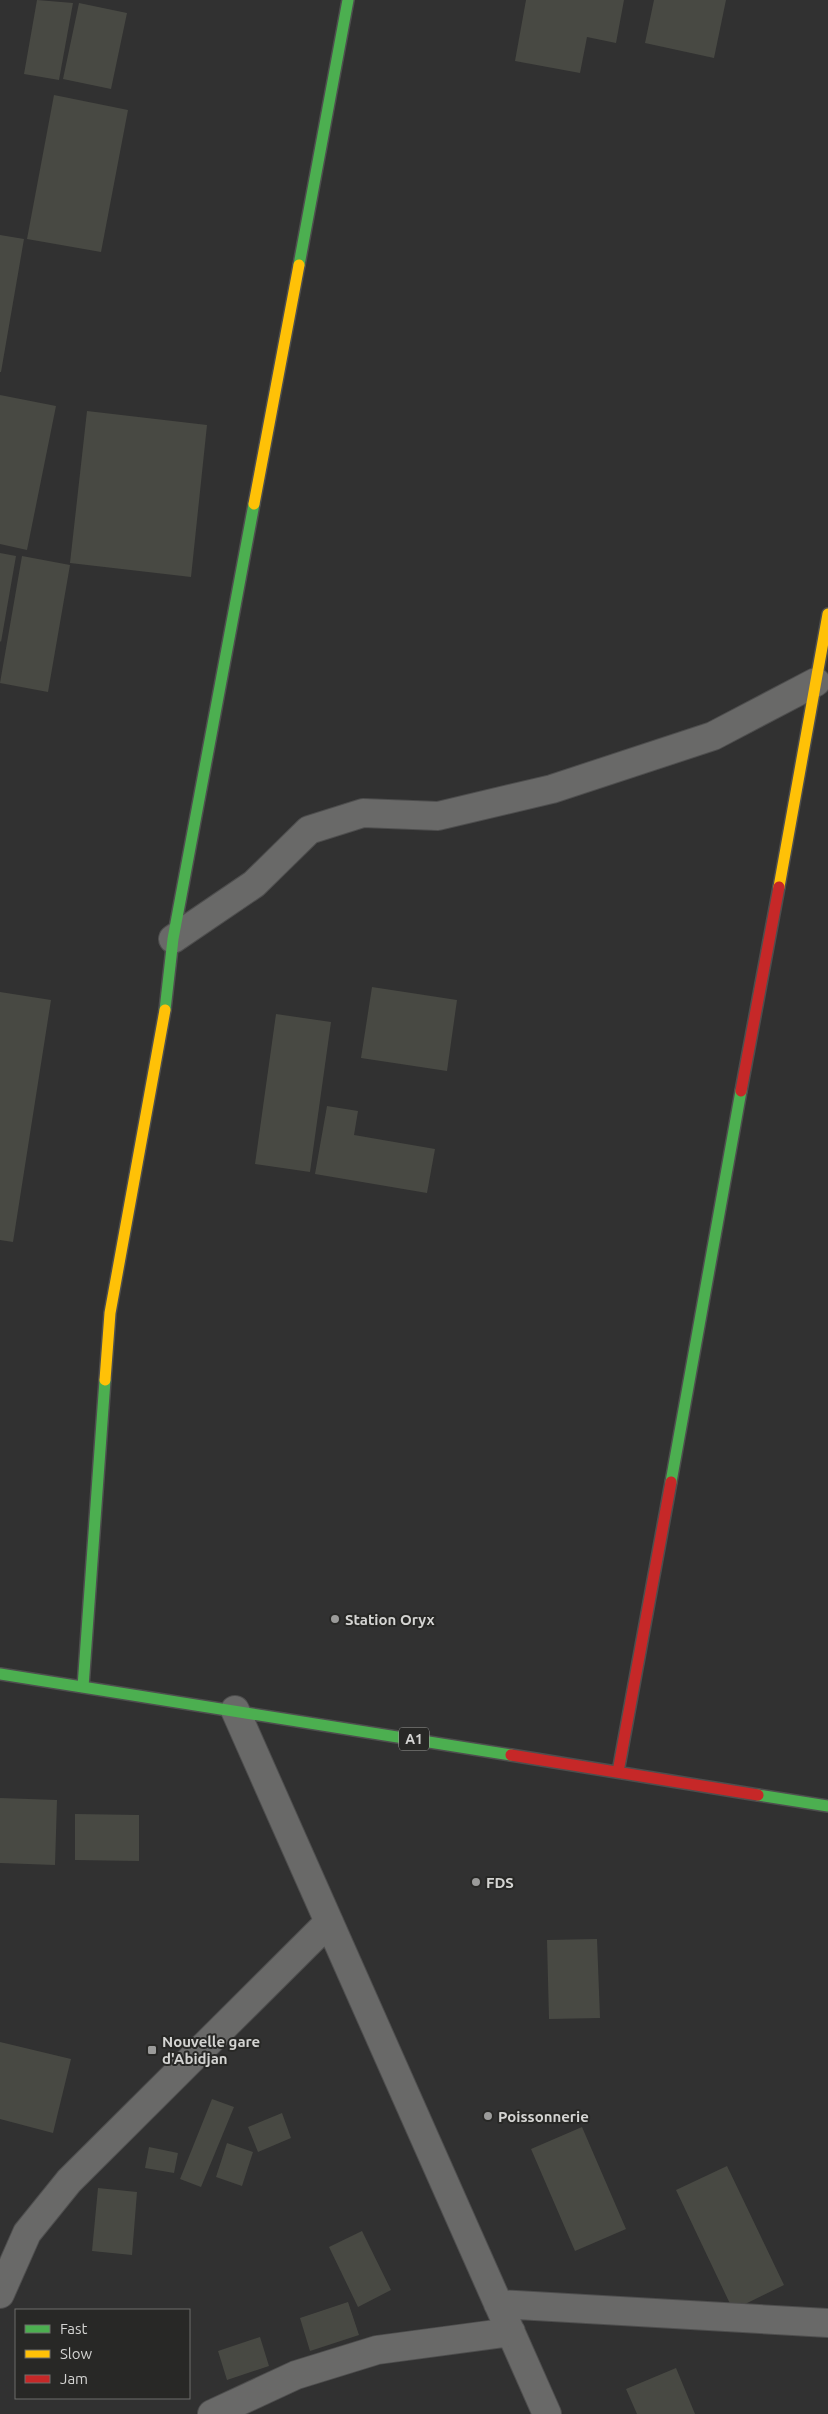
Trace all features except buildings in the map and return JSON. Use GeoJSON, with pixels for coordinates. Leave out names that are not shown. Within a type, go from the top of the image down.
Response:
{"type":"FeatureCollection","features":[{"type":"Feature","properties":{"kind":"street"},"geometry":{"type":"LineString","coordinates":[[83,1687],[110,1313],[167,1000],[173,939],[348,0]]}},
{"type":"Feature","properties":{"kind":"street"},"geometry":{"type":"LineString","coordinates":[[618,1772],[828,614]]}},
{"type":"Feature","properties":{"kind":"street"},"geometry":{"type":"LineString","coordinates":[[173,939],[254,884],[310,830],[364,813],[438,816],[552,789],[713,736],[816,682]]}},
{"type":"Feature","properties":{"kind":"street","name":"A1"},"geometry":{"type":"LineString","coordinates":[[0,1674],[828,1806]]}},
{"type":"Feature","properties":{"kind":"street"},"geometry":{"type":"LineString","coordinates":[[234,1710],[547,2414]]}},
{"type":"Feature","properties":{"kind":"street"},"geometry":{"type":"LineString","coordinates":[[0,2294],[27,2233],[69,2181],[329,1922]]}},
{"type":"Feature","properties":{"kind":"street"},"geometry":{"type":"LineString","coordinates":[[498,2304],[828,2323]]}},
{"type":"Feature","properties":{"kind":"street"},"geometry":{"type":"LineString","coordinates":[[212,2414],[296,2375],[376,2350],[510,2332]]}},
{"type":"Feature","properties":{"kind":"traffic: fast"},"geometry":{"type":"LineString","coordinates":[[299,265],[348,0]]}},
{"type":"Feature","properties":{"kind":"traffic: fast"},"geometry":{"type":"LineString","coordinates":[[165,1010],[173,939],[254,504]]}},
{"type":"Feature","properties":{"kind":"traffic: fast"},"geometry":{"type":"LineString","coordinates":[[671,1482],[741,1091]]}},
{"type":"Feature","properties":{"kind":"traffic: fast"},"geometry":{"type":"LineString","coordinates":[[83,1687],[105,1380]]}},
{"type":"Feature","properties":{"kind":"traffic: fast"},"geometry":{"type":"LineString","coordinates":[[0,1674],[511,1755]]}},
{"type":"Feature","properties":{"kind":"traffic: fast"},"geometry":{"type":"LineString","coordinates":[[758,1795],[828,1806]]}},
{"type":"Feature","properties":{"kind":"traffic: slow"},"geometry":{"type":"LineString","coordinates":[[254,504],[299,265]]}},
{"type":"Feature","properties":{"kind":"traffic: slow"},"geometry":{"type":"LineString","coordinates":[[779,887],[828,614]]}},
{"type":"Feature","properties":{"kind":"traffic: slow"},"geometry":{"type":"LineString","coordinates":[[105,1380],[110,1313],[165,1010]]}},
{"type":"Feature","properties":{"kind":"traffic: jam"},"geometry":{"type":"LineString","coordinates":[[741,1091],[779,887]]}},
{"type":"Feature","properties":{"kind":"traffic: jam"},"geometry":{"type":"LineString","coordinates":[[618,1772],[671,1482]]}},
{"type":"Feature","properties":{"kind":"traffic: jam"},"geometry":{"type":"LineString","coordinates":[[511,1755],[758,1795]]}},
{"type":"Feature","properties":{"kind":"place","name":"Station Oryx"},"geometry":{"type":"Point","coordinates":[335,1619]}},
{"type":"Feature","properties":{"kind":"place","name":"FDS"},"geometry":{"type":"Point","coordinates":[476,1882]}},
{"type":"Feature","properties":{"kind":"place","name":"Nouvelle gare d'Abidjan"},"geometry":{"type":"Point","coordinates":[152,2050]}},
{"type":"Feature","properties":{"kind":"place","name":"Poissonnerie"},"geometry":{"type":"Point","coordinates":[488,2116]}}]}
